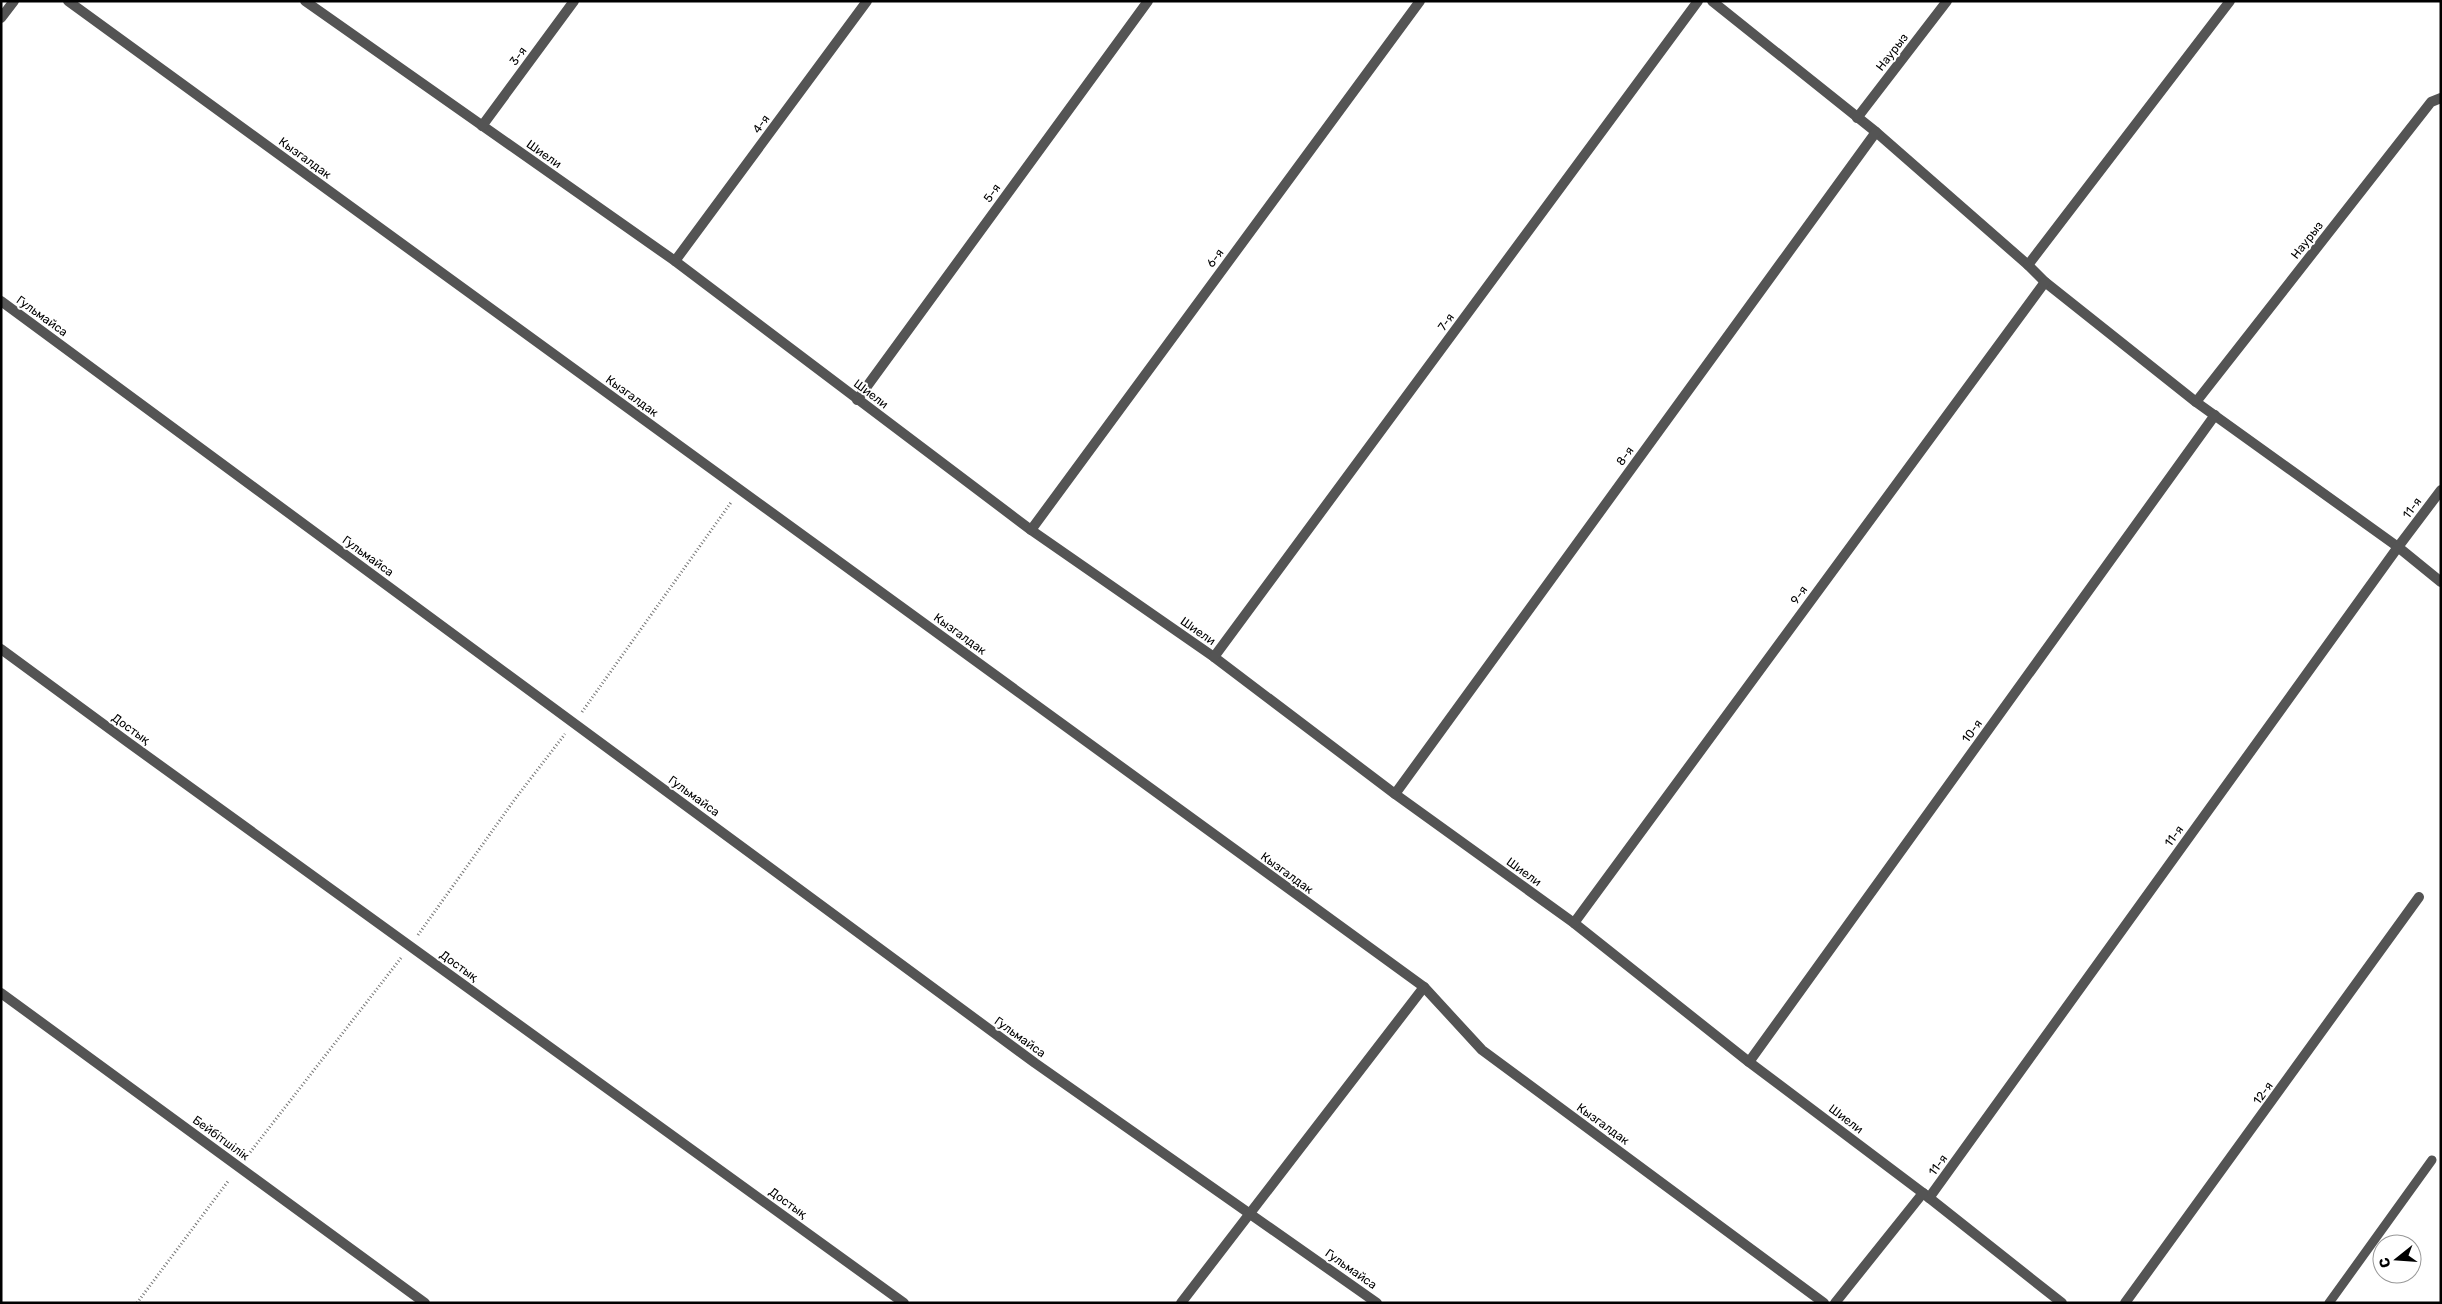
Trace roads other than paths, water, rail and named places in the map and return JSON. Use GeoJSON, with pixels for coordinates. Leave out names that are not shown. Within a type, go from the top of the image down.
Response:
{"type":"FeatureCollection","features":[{"type":"Feature","properties":{"kind":"street"},"geometry":{"type":"LineString","coordinates":[[1,18],[14,1]]}},
{"type":"Feature","properties":{"kind":"street","name":"Кызгалдак"},"geometry":{"type":"LineString","coordinates":[[68,1],[1424,987],[1482,1050],[1824,1303]]}},
{"type":"Feature","properties":{"kind":"street","name":"Шиели"},"geometry":{"type":"LineString","coordinates":[[305,1],[675,261],[1031,530],[1214,658],[1395,794],[1574,923],[1749,1062],[1926,1196],[2062,1303]]}},
{"type":"Feature","properties":{"kind":"street","name":"3-я"},"geometry":{"type":"LineString","coordinates":[[482,126],[574,1]]}},
{"type":"Feature","properties":{"kind":"street","name":"4-я"},"geometry":{"type":"LineString","coordinates":[[675,261],[867,1]]}},
{"type":"Feature","properties":{"kind":"street","name":"5-я"},"geometry":{"type":"LineString","coordinates":[[857,400],[1148,1]]}},
{"type":"Feature","properties":{"kind":"street","name":"6-я"},"geometry":{"type":"LineString","coordinates":[[1031,530],[1420,1]]}},
{"type":"Feature","properties":{"kind":"street","name":"7-я"},"geometry":{"type":"LineString","coordinates":[[1214,658],[1698,1]]}},
{"type":"Feature","properties":{"kind":"street"},"geometry":{"type":"LineString","coordinates":[[1712,1],[1876,132],[2045,282],[2196,402],[2398,547],[2441,582]]}},
{"type":"Feature","properties":{"kind":"street","name":"Наурыз"},"geometry":{"type":"LineString","coordinates":[[1857,118],[1947,1]]}},
{"type":"Feature","properties":{"kind":"street"},"geometry":{"type":"LineString","coordinates":[[2028,265],[2230,1]]}},
{"type":"Feature","properties":{"kind":"street","name":"Наурыз"},"geometry":{"type":"LineString","coordinates":[[2196,402],[2431,102],[2441,98]]}},
{"type":"Feature","properties":{"kind":"street","name":"8-я"},"geometry":{"type":"LineString","coordinates":[[1395,794],[1876,132]]}},
{"type":"Feature","properties":{"kind":"street","name":"9-я"},"geometry":{"type":"LineString","coordinates":[[1574,923],[2045,282]]}},
{"type":"Feature","properties":{"kind":"street","name":"Гульмайса"},"geometry":{"type":"LineString","coordinates":[[1,301],[1035,1064],[1252,1213],[1377,1303]]}},
{"type":"Feature","properties":{"kind":"street","name":"10-я"},"geometry":{"type":"LineString","coordinates":[[1749,1062],[2215,415]]}},
{"type":"Feature","properties":{"kind":"street","name":"11-я"},"geometry":{"type":"LineString","coordinates":[[1835,1303],[1926,1196],[2441,490]]}},
{"type":"Feature","properties":{"kind":"street","name":"Достық"},"geometry":{"type":"LineString","coordinates":[[1,648],[904,1303]]}},
{"type":"Feature","properties":{"kind":"street","name":"12-я"},"geometry":{"type":"LineString","coordinates":[[2126,1303],[2419,898]]}},
{"type":"Feature","properties":{"kind":"street"},"geometry":{"type":"LineString","coordinates":[[1181,1303],[1424,987]]}},
{"type":"Feature","properties":{"kind":"street","name":"Бейбітшілік"},"geometry":{"type":"LineString","coordinates":[[1,993],[425,1303]]}},
{"type":"Feature","properties":{"kind":"lane"},"geometry":{"type":"LineString","coordinates":[[2329,1303],[2432,1160]]}}]}
